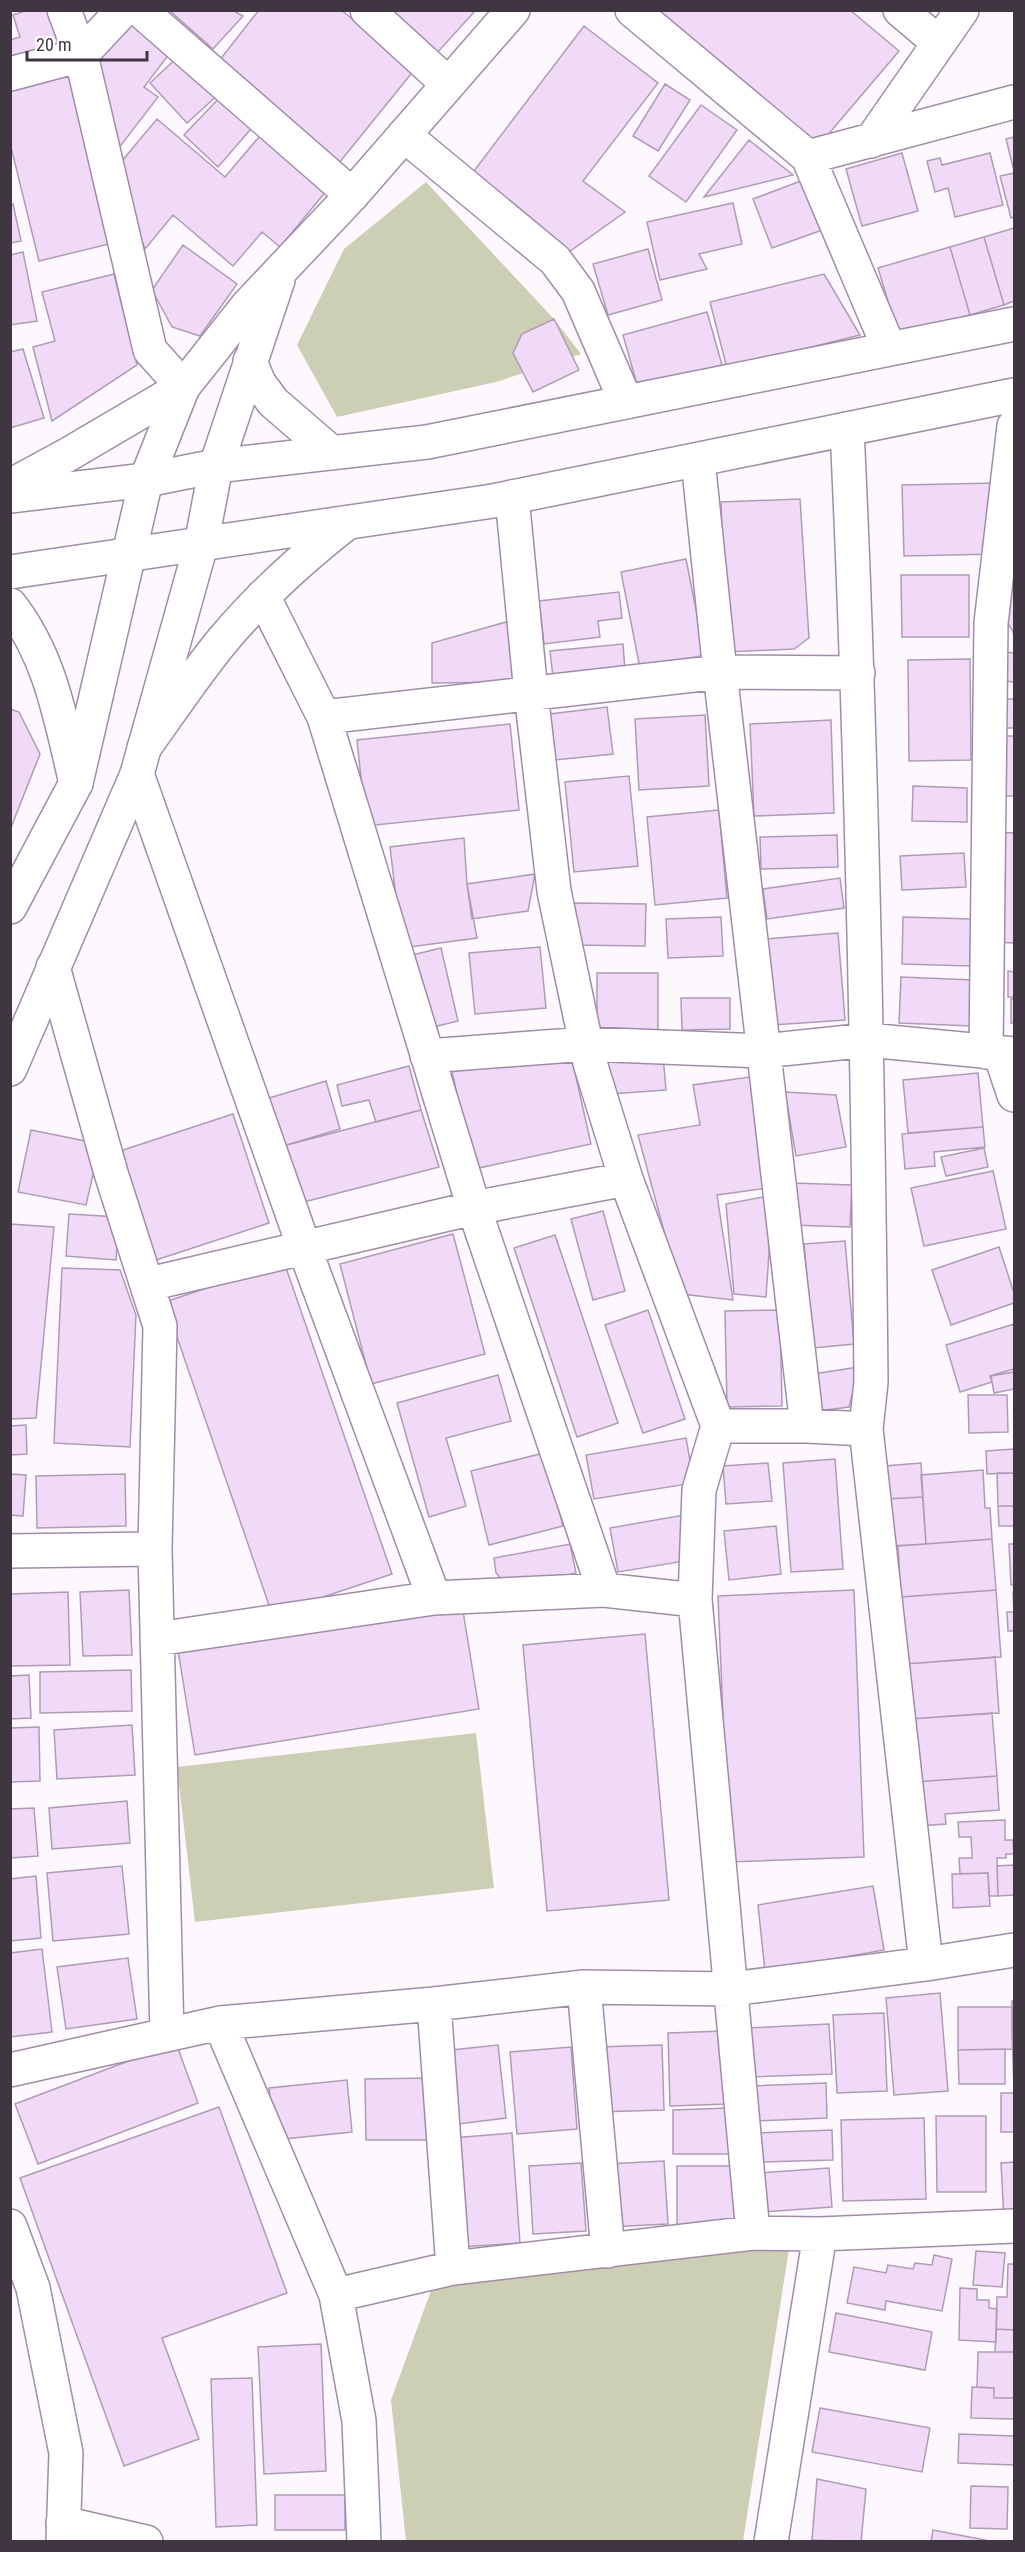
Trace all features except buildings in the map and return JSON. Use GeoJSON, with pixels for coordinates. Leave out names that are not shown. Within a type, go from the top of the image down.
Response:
{"type":"FeatureCollection","features":[{"type":"Feature","properties":{"kind":"street"},"geometry":{"type":"LineString","coordinates":[[64,10],[81,55],[150,350],[183,387]]}},
{"type":"Feature","properties":{"kind":"street"},"geometry":{"type":"LineString","coordinates":[[10,74],[81,55],[123,10]]}},
{"type":"Feature","properties":{"kind":"street"},"geometry":{"type":"LineString","coordinates":[[140,10],[352,195]]}},
{"type":"Feature","properties":{"kind":"street"},"geometry":{"type":"LineString","coordinates":[[367,10],[448,84]]}},
{"type":"Feature","properties":{"kind":"street"},"geometry":{"type":"LineString","coordinates":[[10,907],[76,783],[146,480],[183,387],[248,304],[352,195],[513,10]]}},
{"type":"Feature","properties":{"kind":"street"},"geometry":{"type":"LineString","coordinates":[[632,10],[808,158],[890,348]]}},
{"type":"Feature","properties":{"kind":"street"},"geometry":{"type":"LineString","coordinates":[[900,10],[939,43]]}},
{"type":"Feature","properties":{"kind":"street"},"geometry":{"type":"LineString","coordinates":[[871,141],[962,10]]}},
{"type":"Feature","properties":{"kind":"street"},"geometry":{"type":"LineString","coordinates":[[808,158],[1014,102]]}},
{"type":"Feature","properties":{"kind":"street"},"geometry":{"type":"LineString","coordinates":[[404,135],[555,260],[578,291],[626,402]]}},
{"type":"Feature","properties":{"kind":"street"},"geometry":{"type":"LineString","coordinates":[[10,1069],[141,761],[201,545],[216,466],[280,272]]}},
{"type":"Feature","properties":{"kind":"street"},"geometry":{"type":"LineString","coordinates":[[10,496],[146,480],[216,466],[427,441],[1014,324]]}},
{"type":"Feature","properties":{"kind":"street"},"geometry":{"type":"LineString","coordinates":[[250,361],[259,383],[273,402],[332,453]]}},
{"type":"Feature","properties":{"kind":"street"},"geometry":{"type":"LineString","coordinates":[[10,486],[183,387]]}},
{"type":"Feature","properties":{"kind":"street"},"geometry":{"type":"LineString","coordinates":[[10,572],[130,556],[512,497],[1014,395]]}},
{"type":"Feature","properties":{"kind":"street"},"geometry":{"type":"LineString","coordinates":[[1014,426],[991,623],[1002,811],[1000,1053],[1014,1095]]}},
{"type":"Feature","properties":{"kind":"street"},"geometry":{"type":"LineString","coordinates":[[847,429],[858,673],[868,1040],[871,1383],[866,1429],[926,1964]]}},
{"type":"Feature","properties":{"kind":"street"},"geometry":{"type":"LineString","coordinates":[[698,460],[720,672],[807,1426]]}},
{"type":"Feature","properties":{"kind":"street"},"geometry":{"type":"LineString","coordinates":[[512,497],[531,693],[554,891],[586,1044],[626,1179],[718,1426],[699,1490],[695,1600],[753,2233]]}},
{"type":"Feature","properties":{"kind":"street"},"geometry":{"type":"LineString","coordinates":[[141,761],[222,641],[263,596],[314,548],[350,521]]}},
{"type":"Feature","properties":{"kind":"street"},"geometry":{"type":"LineString","coordinates":[[263,596],[324,717],[474,1208],[604,1590]]}},
{"type":"Feature","properties":{"kind":"street"},"geometry":{"type":"LineString","coordinates":[[10,605],[41,655],[50,677],[76,783]]}},
{"type":"Feature","properties":{"kind":"street"},"geometry":{"type":"LineString","coordinates":[[324,717],[720,672],[858,673]]}},
{"type":"Feature","properties":{"kind":"street"},"geometry":{"type":"LineString","coordinates":[[141,761],[304,1248],[434,1598]]}},
{"type":"Feature","properties":{"kind":"street"},"geometry":{"type":"LineString","coordinates":[[53,968],[111,1173],[160,1326],[155,1549],[167,2035]]}},
{"type":"Feature","properties":{"kind":"street"},"geometry":{"type":"LineString","coordinates":[[427,1056],[586,1044],[763,1051],[868,1040],[1000,1053]]}},
{"type":"Feature","properties":{"kind":"street"},"geometry":{"type":"LineString","coordinates":[[148,1284],[474,1208],[626,1179]]}},
{"type":"Feature","properties":{"kind":"street"},"geometry":{"type":"LineString","coordinates":[[718,1426],[807,1426],[866,1429]]}},
{"type":"Feature","properties":{"kind":"street"},"geometry":{"type":"LineString","coordinates":[[10,1551],[155,1549]]}},
{"type":"Feature","properties":{"kind":"street"},"geometry":{"type":"LineString","coordinates":[[157,1639],[434,1598],[604,1590],[695,1600]]}},
{"type":"Feature","properties":{"kind":"street"},"geometry":{"type":"LineString","coordinates":[[10,2070],[220,2023],[434,2004],[584,1987],[731,1989],[926,1964],[1014,1950]]}},
{"type":"Feature","properties":{"kind":"street"},"geometry":{"type":"LineString","coordinates":[[584,1987],[608,2251]]}},
{"type":"Feature","properties":{"kind":"street"},"geometry":{"type":"LineString","coordinates":[[434,2004],[453,2268]]}},
{"type":"Feature","properties":{"kind":"street"},"geometry":{"type":"LineString","coordinates":[[220,2023],[336,2295],[358,2421],[364,2541]]}},
{"type":"Feature","properties":{"kind":"street"},"geometry":{"type":"LineString","coordinates":[[10,2226],[33,2288],[66,2453],[63,2532],[146,2541]]}},
{"type":"Feature","properties":{"kind":"street"},"geometry":{"type":"LineString","coordinates":[[336,2295],[453,2268],[753,2233],[820,2234],[1014,2226]]}},
{"type":"Feature","properties":{"kind":"street"},"geometry":{"type":"LineString","coordinates":[[771,2541],[820,2234]]}},
{"type":"Feature","properties":{"kind":"green space"},"geometry":{"type":"Polygon","coordinates":[[[426,182],[554,319],[581,354],[496,382],[337,417],[297,345],[344,249],[426,182]]]}},
{"type":"Feature","properties":{"kind":"green space"},"geometry":{"type":"Polygon","coordinates":[[[476,1733],[494,1888],[195,1922],[177,1767],[476,1733]]]}},
{"type":"Feature","properties":{"kind":"green space"},"geometry":{"type":"Polygon","coordinates":[[[757,2247],[789,2249],[743,2541],[406,2541],[391,2400],[436,2277],[757,2247]]]}}]}
